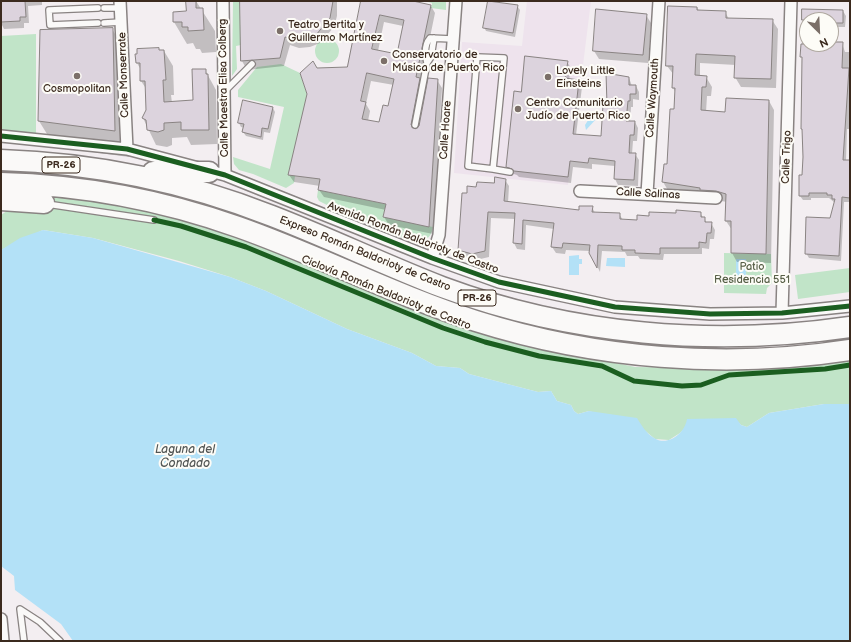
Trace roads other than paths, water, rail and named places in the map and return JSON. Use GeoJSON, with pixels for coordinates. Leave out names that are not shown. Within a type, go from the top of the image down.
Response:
{"type":"FeatureCollection","features":[{"type":"Feature","properties":{"kind":"highway","name":"Expreso Román Baldorioty de Castro"},"geometry":{"type":"LineString","coordinates":[[1,160],[35,161],[121,173],[188,188],[270,215],[442,287],[511,308],[554,318],[629,330],[706,336],[756,336],[813,333],[850,327]]}},
{"type":"Feature","properties":{"kind":"highway"},"geometry":{"type":"LineString","coordinates":[[121,173],[217,174]]}},
{"type":"Feature","properties":{"kind":"highway","name":"Expreso Román Baldorioty de Castro"},"geometry":{"type":"LineString","coordinates":[[1,183],[55,186],[112,194],[203,215],[240,228],[437,308],[489,325],[552,341],[625,353],[708,359],[813,355],[850,350]]}},
{"type":"Feature","properties":{"kind":"highway"},"geometry":{"type":"LineString","coordinates":[[1,200],[44,203]]}},
{"type":"Feature","properties":{"kind":"street","name":"Calle Maestra Elisa Colberg"},"geometry":{"type":"LineString","coordinates":[[217,174],[224,93],[223,1]]}},
{"type":"Feature","properties":{"kind":"street","name":"Calle Hoare"},"geometry":{"type":"LineString","coordinates":[[432,258],[439,235],[456,1]]}},
{"type":"Feature","properties":{"kind":"street","name":"Calle Waymouth"},"geometry":{"type":"LineString","coordinates":[[647,194],[659,1]]}},
{"type":"Feature","properties":{"kind":"street","name":"Calle Trigo"},"geometry":{"type":"LineString","coordinates":[[782,313],[791,1]]}},
{"type":"Feature","properties":{"kind":"street","name":"Calle Monserrate"},"geometry":{"type":"LineString","coordinates":[[121,4],[127,150]]}},
{"type":"Feature","properties":{"kind":"street","name":"Avenida Román Baldorioty de Castro"},"geometry":{"type":"LineString","coordinates":[[1,136],[127,150],[217,174],[432,258],[499,282],[615,307],[710,314],[782,313],[850,306]]}},
{"type":"Feature","properties":{"kind":"street","name":"Calle Salinas"},"geometry":{"type":"LineString","coordinates":[[580,191],[716,198]]}},
{"type":"Feature","properties":{"kind":"street"},"geometry":{"type":"LineString","coordinates":[[1,619],[3,641]]}},
{"type":"Feature","properties":{"kind":"lane"},"geometry":{"type":"LineString","coordinates":[[104,8],[121,4]]}},
{"type":"Feature","properties":{"kind":"lane"},"geometry":{"type":"LineString","coordinates":[[98,8],[49,10],[50,25],[121,22]]}},
{"type":"Feature","properties":{"kind":"lane"},"geometry":{"type":"LineString","coordinates":[[415,125],[427,63],[425,56],[427,41],[430,38],[452,40]]}},
{"type":"Feature","properties":{"kind":"lane"},"geometry":{"type":"LineString","coordinates":[[493,169],[504,58],[477,57],[468,166],[510,172]]}},
{"type":"Feature","properties":{"kind":"lane"},"geometry":{"type":"LineString","coordinates":[[224,93],[252,64]]}},
{"type":"Feature","properties":{"kind":"lane"},"geometry":{"type":"LineString","coordinates":[[450,68],[476,68]]}},
{"type":"Feature","properties":{"kind":"lane"},"geometry":{"type":"LineString","coordinates":[[44,203],[154,220]]}},
{"type":"Feature","properties":{"kind":"lane"},"geometry":{"type":"LineString","coordinates":[[24,641],[20,609],[40,622],[60,641]]}},
{"type":"Feature","properties":{"kind":"water"},"geometry":{"type":"Polygon","coordinates":[[[592,114],[598,117],[586,130],[585,125],[592,114]]]}},
{"type":"Feature","properties":{"kind":"water","name":"Laguna del Condado"},"geometry":{"type":"Polygon","coordinates":[[[43,230],[93,238],[230,277],[266,291],[347,329],[412,353],[436,366],[460,368],[469,374],[538,392],[551,391],[557,401],[571,405],[574,411],[578,414],[589,411],[637,418],[649,434],[659,440],[670,440],[679,434],[686,424],[687,419],[736,418],[741,425],[747,427],[769,413],[824,404],[850,404],[850,641],[73,641],[61,624],[15,590],[14,576],[1,566],[1,250],[20,238],[43,230]]]}},
{"type":"Feature","properties":{"kind":"water"},"geometry":{"type":"Polygon","coordinates":[[[579,255],[579,259],[582,259],[582,264],[579,264],[579,275],[569,275],[569,256],[579,255]]]}},
{"type":"Feature","properties":{"kind":"water"},"geometry":{"type":"Polygon","coordinates":[[[607,258],[625,258],[625,267],[606,266],[607,258]]]}},
{"type":"Feature","properties":{"kind":"water"},"geometry":{"type":"Polygon","coordinates":[[[736,259],[746,259],[746,279],[736,279],[736,259]]]}},
{"type":"Feature","properties":{"kind":"place","name":"Teatro Bertita y Guillermo Martínez"},"geometry":{"type":"Point","coordinates":[280,31]}},
{"type":"Feature","properties":{"kind":"place","name":"Conservatorio de Música de Puerto Rico"},"geometry":{"type":"Point","coordinates":[384,61]}},
{"type":"Feature","properties":{"kind":"place","name":"Cosmopolitan"},"geometry":{"type":"Point","coordinates":[77,76]}},
{"type":"Feature","properties":{"kind":"place","name":"Lovely Little Einsteins"},"geometry":{"type":"Point","coordinates":[548,77]}},
{"type":"Feature","properties":{"kind":"place","name":"Centro Comunitario Judío de Puerto Rico"},"geometry":{"type":"Point","coordinates":[518,109]}},
{"type":"Feature","properties":{"kind":"park label","name":"Patio Residencia 551"},"geometry":{"type":"Point","coordinates":[752,273]}}]}
